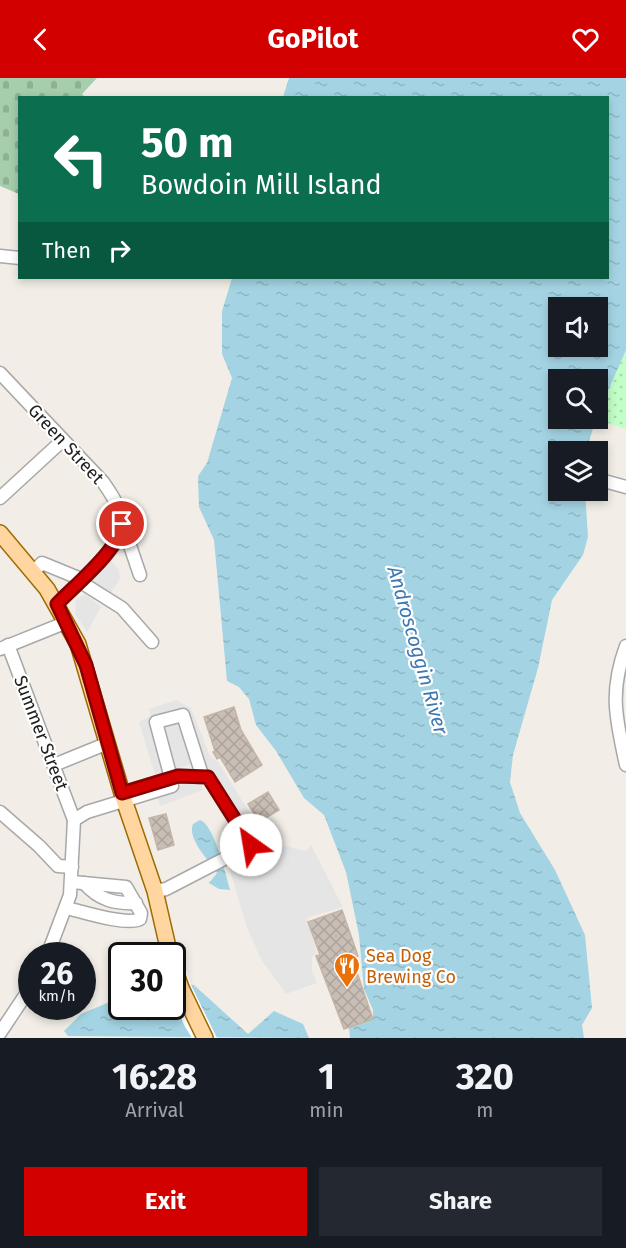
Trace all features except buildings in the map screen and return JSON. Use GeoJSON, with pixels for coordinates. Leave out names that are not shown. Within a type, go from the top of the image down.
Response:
{"type":"FeatureCollection","features":[{"type":"Feature","properties":{"kind":"main road"},"geometry":{"type":"LineString","coordinates":[[0,533],[57,604],[86,665],[123,796],[155,891],[166,942]]}},
{"type":"Feature","properties":{"kind":"main road"},"geometry":{"type":"LineString","coordinates":[[186,998],[205,1038]]}},
{"type":"Feature","properties":{"kind":"street"},"geometry":{"type":"LineString","coordinates":[[0,256],[18,258]]}},
{"type":"Feature","properties":{"kind":"street","name":"Green Street"},"geometry":{"type":"LineString","coordinates":[[0,373],[104,482],[116,502],[122,532],[126,534],[140,575]]}},
{"type":"Feature","properties":{"kind":"street"},"geometry":{"type":"LineString","coordinates":[[0,498],[63,440]]}},
{"type":"Feature","properties":{"kind":"street"},"geometry":{"type":"LineString","coordinates":[[608,482],[626,486]]}},
{"type":"Feature","properties":{"kind":"street"},"geometry":{"type":"LineString","coordinates":[[57,604],[114,546],[122,532]]}},
{"type":"Feature","properties":{"kind":"street"},"geometry":{"type":"LineString","coordinates":[[33,572],[42,563],[80,580],[122,608],[153,642]]}},
{"type":"Feature","properties":{"kind":"street","name":"Summer Street"},"geometry":{"type":"LineString","coordinates":[[53,942],[78,883],[72,867],[74,820],[54,765],[4,647],[67,622]]}},
{"type":"Feature","properties":{"kind":"street"},"geometry":{"type":"LineString","coordinates":[[625,760],[617,676],[626,646]]}},
{"type":"Feature","properties":{"kind":"street"},"geometry":{"type":"LineString","coordinates":[[155,891],[166,889],[251,845],[215,785],[202,775],[183,715],[156,722],[171,778]]}},
{"type":"Feature","properties":{"kind":"street"},"geometry":{"type":"LineString","coordinates":[[54,765],[108,744]]}},
{"type":"Feature","properties":{"kind":"street"},"geometry":{"type":"LineString","coordinates":[[74,820],[123,796],[171,778],[202,775]]}},
{"type":"Feature","properties":{"kind":"street"},"geometry":{"type":"LineString","coordinates":[[123,796],[177,784],[186,777]]}},
{"type":"Feature","properties":{"kind":"street"},"geometry":{"type":"LineString","coordinates":[[0,812],[58,866],[72,867]]}},
{"type":"Feature","properties":{"kind":"street"},"geometry":{"type":"LineString","coordinates":[[67,908],[136,921],[141,919],[141,913],[126,887],[78,883]]}},
{"type":"Feature","properties":{"kind":"street"},"geometry":{"type":"LineString","coordinates":[[0,1033],[18,1007]]}},
{"type":"Feature","properties":{"kind":"green space"},"geometry":{"type":"Polygon","coordinates":[[[0,78],[97,78],[82,94],[84,96],[18,96],[18,194],[0,186],[0,78]]]}},
{"type":"Feature","properties":{"kind":"green space"},"geometry":{"type":"Polygon","coordinates":[[[626,350],[626,429],[608,423],[608,391],[626,350]]]}},
{"type":"Feature","properties":{"kind":"shaded area"},"geometry":{"type":"Polygon","coordinates":[[[108,558],[119,569],[120,579],[110,594],[88,581],[108,558]]]}},
{"type":"Feature","properties":{"kind":"shaded area"},"geometry":{"type":"Polygon","coordinates":[[[85,594],[101,607],[87,632],[75,614],[76,599],[85,594]]]}},
{"type":"Feature","properties":{"kind":"shaded area"},"geometry":{"type":"Polygon","coordinates":[[[176,700],[191,708],[210,756],[218,762],[263,834],[249,841],[213,773],[195,763],[155,775],[139,722],[151,716],[149,709],[176,700]]]}},
{"type":"Feature","properties":{"kind":"shaded area"},"geometry":{"type":"Polygon","coordinates":[[[199,779],[203,790],[160,806],[156,794],[199,779]]]}},
{"type":"Feature","properties":{"kind":"shaded area"},"geometry":{"type":"Polygon","coordinates":[[[269,842],[306,851],[311,845],[343,907],[307,918],[317,954],[312,957],[312,972],[317,983],[286,994],[262,961],[247,928],[229,867],[269,842]]]}},
{"type":"Feature","properties":{"kind":"water","name":"Androscoggin River"},"geometry":{"type":"Polygon","coordinates":[[[289,78],[626,78],[626,350],[608,391],[608,369],[548,369],[548,429],[593,429],[589,441],[548,441],[548,501],[586,501],[588,537],[583,555],[552,600],[538,668],[513,755],[510,782],[520,813],[555,870],[585,935],[592,1008],[582,1025],[584,1038],[350,1038],[349,1027],[373,1019],[373,1010],[364,989],[359,935],[346,872],[324,815],[304,798],[276,751],[256,725],[249,699],[239,687],[227,681],[214,540],[199,507],[198,476],[207,463],[232,378],[222,354],[222,311],[232,279],[609,279],[609,96],[283,96],[289,78]]]}},
{"type":"Feature","properties":{"kind":"water"},"geometry":{"type":"Polygon","coordinates":[[[200,820],[215,840],[230,890],[219,889],[209,883],[217,873],[196,842],[192,830],[193,824],[200,820]]]}},
{"type":"Feature","properties":{"kind":"water"},"geometry":{"type":"Polygon","coordinates":[[[186,984],[194,985],[248,1034],[274,1011],[303,1024],[309,1038],[68,1036],[64,1031],[75,1020],[96,1020],[96,1008],[108,1003],[108,1020],[186,1020],[186,984]]]}},
{"type":"Feature","properties":{"kind":"pier"},"geometry":{"type":"Polygon","coordinates":[[[186,970],[217,1038],[192,1038],[182,1020],[186,1020],[186,970]]]}},
{"type":"Feature","properties":{"kind":"place","name":"Sea Dog Brewing Co"},"geometry":{"type":"Point","coordinates":[347,989]}},
{"type":"Feature","properties":{"kind":"route"},"geometry":{"type":"LineString","coordinates":[[122,524],[122,532],[114,546],[57,604],[86,665],[122,793],[178,776],[208,777],[251,845]]}}]}
